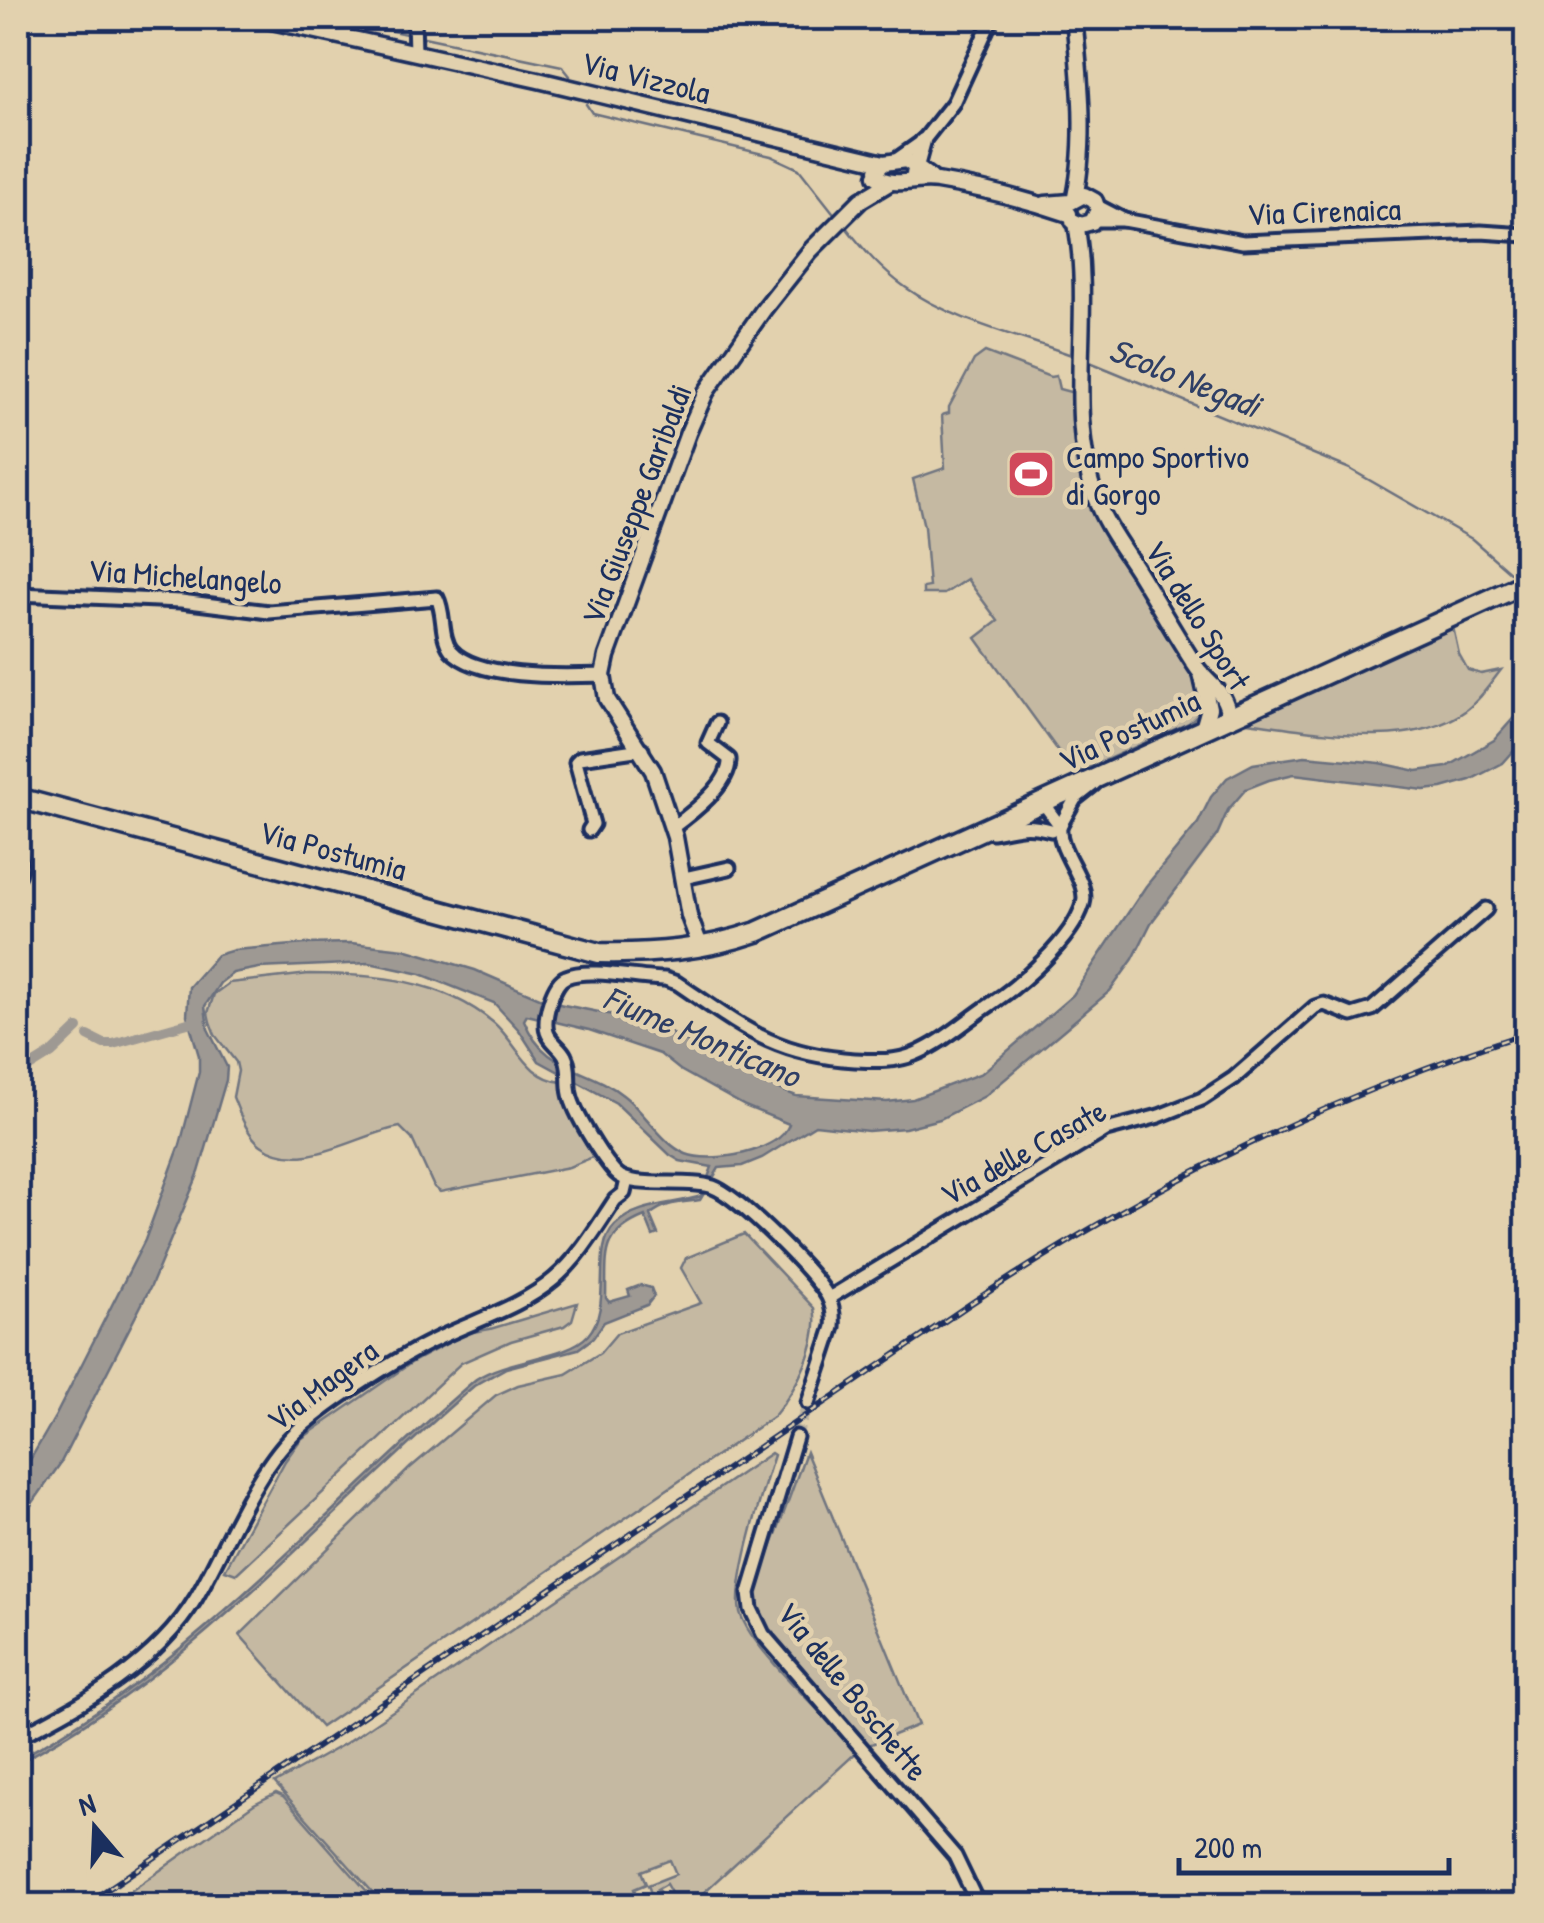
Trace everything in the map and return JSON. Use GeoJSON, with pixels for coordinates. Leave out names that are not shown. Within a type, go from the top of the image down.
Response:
{"type":"FeatureCollection","features":[{"type":"Feature","properties":{"kind":"main road","name":"Via Postumia"},"geometry":{"type":"LineString","coordinates":[[18,798],[599,953],[647,954],[692,949],[757,932],[1526,583]]}},
{"type":"Feature","properties":{"kind":"street","name":"Via Vizzola"},"geometry":{"type":"LineString","coordinates":[[258,18],[415,48],[882,168]]}},
{"type":"Feature","properties":{"kind":"street"},"geometry":{"type":"LineString","coordinates":[[861,200],[882,168],[923,141],[954,103],[992,18]]}},
{"type":"Feature","properties":{"kind":"street","name":"Via dello Sport"},"geometry":{"type":"LineString","coordinates":[[1074,18],[1083,210],[1083,450],[1097,502],[1200,672],[1224,695],[1228,718]]}},
{"type":"Feature","properties":{"kind":"street"},"geometry":{"type":"LineString","coordinates":[[414,22],[415,48]]}},
{"type":"Feature","properties":{"kind":"street"},"geometry":{"type":"LineString","coordinates":[[1524,32],[1526,61]]}},
{"type":"Feature","properties":{"kind":"street"},"geometry":{"type":"LineString","coordinates":[[914,174],[923,141]]}},
{"type":"Feature","properties":{"kind":"street"},"geometry":{"type":"LineString","coordinates":[[882,168],[906,160],[914,174]]}},
{"type":"Feature","properties":{"kind":"street"},"geometry":{"type":"LineString","coordinates":[[882,168],[883,182],[891,182]]}},
{"type":"Feature","properties":{"kind":"street"},"geometry":{"type":"LineString","coordinates":[[861,200],[914,174],[1038,204],[1083,210]]}},
{"type":"Feature","properties":{"kind":"street","name":"Via Giuseppe Garibaldi"},"geometry":{"type":"LineString","coordinates":[[692,949],[684,878],[654,771],[607,699],[603,675],[706,392],[764,309],[831,229],[861,200]]}},
{"type":"Feature","properties":{"kind":"street","name":"Via Cirenaica"},"geometry":{"type":"LineString","coordinates":[[1083,210],[1243,242],[1481,232],[1526,235]]}},
{"type":"Feature","properties":{"kind":"street","name":"Via Michelangelo"},"geometry":{"type":"LineString","coordinates":[[18,594],[180,601],[270,612],[436,598],[452,652],[468,660],[519,675],[603,675]]}},
{"type":"Feature","properties":{"kind":"street"},"geometry":{"type":"LineString","coordinates":[[1200,672],[1209,708],[1203,730]]}},
{"type":"Feature","properties":{"kind":"street"},"geometry":{"type":"LineString","coordinates":[[1207,694],[1228,718]]}},
{"type":"Feature","properties":{"kind":"street"},"geometry":{"type":"LineString","coordinates":[[1224,695],[1260,704]]}},
{"type":"Feature","properties":{"kind":"street"},"geometry":{"type":"LineString","coordinates":[[672,828],[701,803],[728,770],[729,759],[708,743],[717,722]]}},
{"type":"Feature","properties":{"kind":"street"},"geometry":{"type":"LineString","coordinates":[[589,830],[592,824],[576,762],[580,758],[642,749]]}},
{"type":"Feature","properties":{"kind":"street"},"geometry":{"type":"LineString","coordinates":[[1056,831],[1074,799],[1099,777]]}},
{"type":"Feature","properties":{"kind":"street"},"geometry":{"type":"LineString","coordinates":[[622,1191],[615,1172],[576,1110],[567,1061],[548,1034],[546,1026],[555,988],[563,978],[578,974],[665,979],[754,1036],[783,1048],[823,1058],[902,1059],[922,1051],[1025,980],[1062,938],[1082,906],[1084,895],[1044,803]]}},
{"type":"Feature","properties":{"kind":"street"},"geometry":{"type":"LineString","coordinates":[[972,835],[1032,824],[1056,831]]}},
{"type":"Feature","properties":{"kind":"street"},"geometry":{"type":"LineString","coordinates":[[18,852],[22,866],[18,875]]}},
{"type":"Feature","properties":{"kind":"street"},"geometry":{"type":"LineString","coordinates":[[684,878],[730,868]]}},
{"type":"Feature","properties":{"kind":"street","name":"Via delle Casate"},"geometry":{"type":"LineString","coordinates":[[829,1298],[1106,1130],[1202,1099],[1234,1078],[1315,1008],[1324,1004],[1352,1014],[1372,1008],[1486,909]]}},
{"type":"Feature","properties":{"kind":"street"},"geometry":{"type":"LineString","coordinates":[[615,1172],[622,1191]]}},
{"type":"Feature","properties":{"kind":"street"},"geometry":{"type":"LineString","coordinates":[[622,1191],[643,1182],[708,1186],[738,1202],[820,1285],[834,1314],[833,1327],[808,1404]]}},
{"type":"Feature","properties":{"kind":"street","name":"Via Magera"},"geometry":{"type":"LineString","coordinates":[[18,1736],[61,1716],[108,1685],[150,1654],[176,1627],[269,1464],[299,1429],[436,1339],[526,1299],[552,1282],[574,1259],[622,1191]]}},
{"type":"Feature","properties":{"kind":"street","name":"Via delle Boschette"},"geometry":{"type":"LineString","coordinates":[[796,1437],[752,1578],[751,1609],[763,1634],[955,1856],[979,1906]]}},
{"type":"Feature","properties":{"kind":"shaded area"},"geometry":{"type":"Polygon","coordinates":[[[985,352],[1056,376],[1059,389],[1074,393],[1079,457],[1198,686],[1199,713],[1189,723],[1075,774],[976,638],[998,621],[967,579],[944,594],[923,594],[923,588],[929,587],[924,527],[913,479],[945,468],[942,415],[949,413],[974,360],[985,352]]]}},
{"type":"Feature","properties":{"kind":"shaded area"},"geometry":{"type":"Polygon","coordinates":[[[1453,627],[1459,654],[1468,670],[1481,674],[1501,670],[1470,707],[1443,724],[1389,735],[1360,735],[1247,722],[1453,627]]]}},
{"type":"Feature","properties":{"kind":"shaded area"},"geometry":{"type":"Polygon","coordinates":[[[1526,704],[1526,737],[1503,763],[1470,780],[1424,790],[1294,774],[1246,789],[1151,923],[1133,959],[1110,991],[985,1096],[940,1119],[905,1128],[868,1131],[815,1125],[762,1158],[742,1166],[719,1168],[700,1200],[674,1204],[650,1215],[658,1234],[653,1236],[645,1216],[630,1223],[620,1230],[609,1248],[606,1298],[609,1302],[630,1296],[628,1290],[641,1285],[651,1288],[654,1296],[647,1305],[604,1322],[593,1338],[578,1349],[506,1368],[474,1386],[201,1637],[82,1725],[18,1763],[18,1759],[143,1678],[201,1631],[476,1379],[504,1366],[579,1343],[596,1323],[604,1249],[615,1225],[634,1212],[701,1196],[712,1167],[680,1161],[670,1155],[616,1103],[539,1061],[519,1030],[494,1003],[421,974],[369,963],[259,968],[233,973],[220,983],[205,1006],[208,1029],[227,1067],[199,1172],[151,1286],[60,1464],[22,1518],[18,1537],[18,1481],[145,1240],[180,1145],[199,1072],[199,1056],[187,1015],[189,987],[217,955],[305,944],[351,943],[404,949],[475,970],[549,1002],[653,1023],[753,1078],[796,1096],[887,1102],[913,1099],[982,1073],[1073,995],[1146,886],[1198,823],[1211,797],[1227,778],[1253,764],[1305,756],[1380,763],[1417,771],[1447,767],[1494,740],[1526,704]],[[527,1015],[524,1020],[543,1050],[624,1096],[669,1143],[686,1154],[712,1157],[744,1153],[773,1142],[789,1124],[745,1106],[680,1070],[660,1054],[589,1030],[527,1015]]]}},
{"type":"Feature","properties":{"kind":"shaded area"},"geometry":{"type":"Polygon","coordinates":[[[309,974],[358,975],[406,982],[474,1008],[502,1031],[531,1067],[562,1082],[571,1110],[598,1155],[569,1167],[440,1192],[412,1139],[400,1127],[312,1154],[277,1153],[261,1145],[248,1129],[233,1097],[236,1062],[215,1035],[208,1013],[214,994],[229,983],[309,974]]]}},
{"type":"Feature","properties":{"kind":"shaded area"},"geometry":{"type":"Polygon","coordinates":[[[744,1234],[814,1308],[814,1336],[805,1365],[774,1416],[321,1727],[240,1635],[410,1468],[496,1395],[518,1385],[566,1374],[600,1353],[617,1333],[701,1303],[681,1268],[686,1258],[744,1234]]]}},
{"type":"Feature","properties":{"kind":"shaded area"},"geometry":{"type":"Polygon","coordinates":[[[577,1303],[572,1320],[564,1326],[511,1341],[461,1363],[236,1574],[225,1570],[301,1439],[411,1363],[467,1333],[577,1303]]]}},
{"type":"Feature","properties":{"kind":"shaded area"},"geometry":{"type":"Polygon","coordinates":[[[806,1452],[918,1725],[865,1746],[782,1649],[758,1608],[755,1592],[806,1452]]]}},
{"type":"Feature","properties":{"kind":"shaded area"},"geometry":{"type":"Polygon","coordinates":[[[771,1453],[774,1455],[745,1558],[740,1612],[775,1664],[858,1751],[690,1905],[678,1905],[666,1884],[657,1889],[671,1905],[655,1905],[648,1885],[676,1874],[670,1860],[641,1871],[646,1884],[634,1889],[640,1905],[384,1905],[275,1783],[346,1743],[771,1453]]]}},
{"type":"Feature","properties":{"kind":"shaded area"},"geometry":{"type":"Polygon","coordinates":[[[276,1793],[283,1796],[379,1905],[111,1905],[254,1804],[276,1793]]]}},
{"type":"Feature","properties":{"kind":"waterway","name":"Scolo Negadi"},"geometry":{"type":"LineString","coordinates":[[330,18],[411,35]]}},
{"type":"Feature","properties":{"kind":"waterway","name":"Scolo Negadi"},"geometry":{"type":"LineString","coordinates":[[419,36],[562,66],[570,76]]}},
{"type":"Feature","properties":{"kind":"waterway","name":"Scolo Negadi"},"geometry":{"type":"LineString","coordinates":[[586,104],[592,113],[771,156],[799,169],[836,216]]}},
{"type":"Feature","properties":{"kind":"waterway","name":"Scolo Negadi"},"geometry":{"type":"LineString","coordinates":[[845,226],[888,274],[924,299],[966,319],[1077,357]]}},
{"type":"Feature","properties":{"kind":"waterway","name":"Scolo Negadi"},"geometry":{"type":"LineString","coordinates":[[1085,360],[1350,469],[1472,539],[1512,574]]}},
{"type":"Feature","properties":{"kind":"waterway"},"geometry":{"type":"LineString","coordinates":[[88,1036],[113,1044],[195,1021]]}},
{"type":"Feature","properties":{"kind":"waterway"},"geometry":{"type":"LineString","coordinates":[[18,1074],[52,1053],[78,1028]]}},
{"type":"Feature","properties":{"kind":"tunnel"},"geometry":{"type":"LineString","coordinates":[[796,1437],[808,1403]]}},
{"type":"Feature","properties":{"kind":"railway"},"geometry":{"type":"LineString","coordinates":[[83,1906],[970,1304],[1102,1222],[1309,1116],[1452,1058],[1526,1033]]}},
{"type":"Feature","properties":{"kind":"place","name":"Campo Sportivo di Gorgo"},"geometry":{"type":"Point","coordinates":[1031,474]}},
{"type":"Feature","properties":{"kind":"water label","name":"Fiume Monticano"},"geometry":{"type":"Point","coordinates":[702,1036]}}]}
